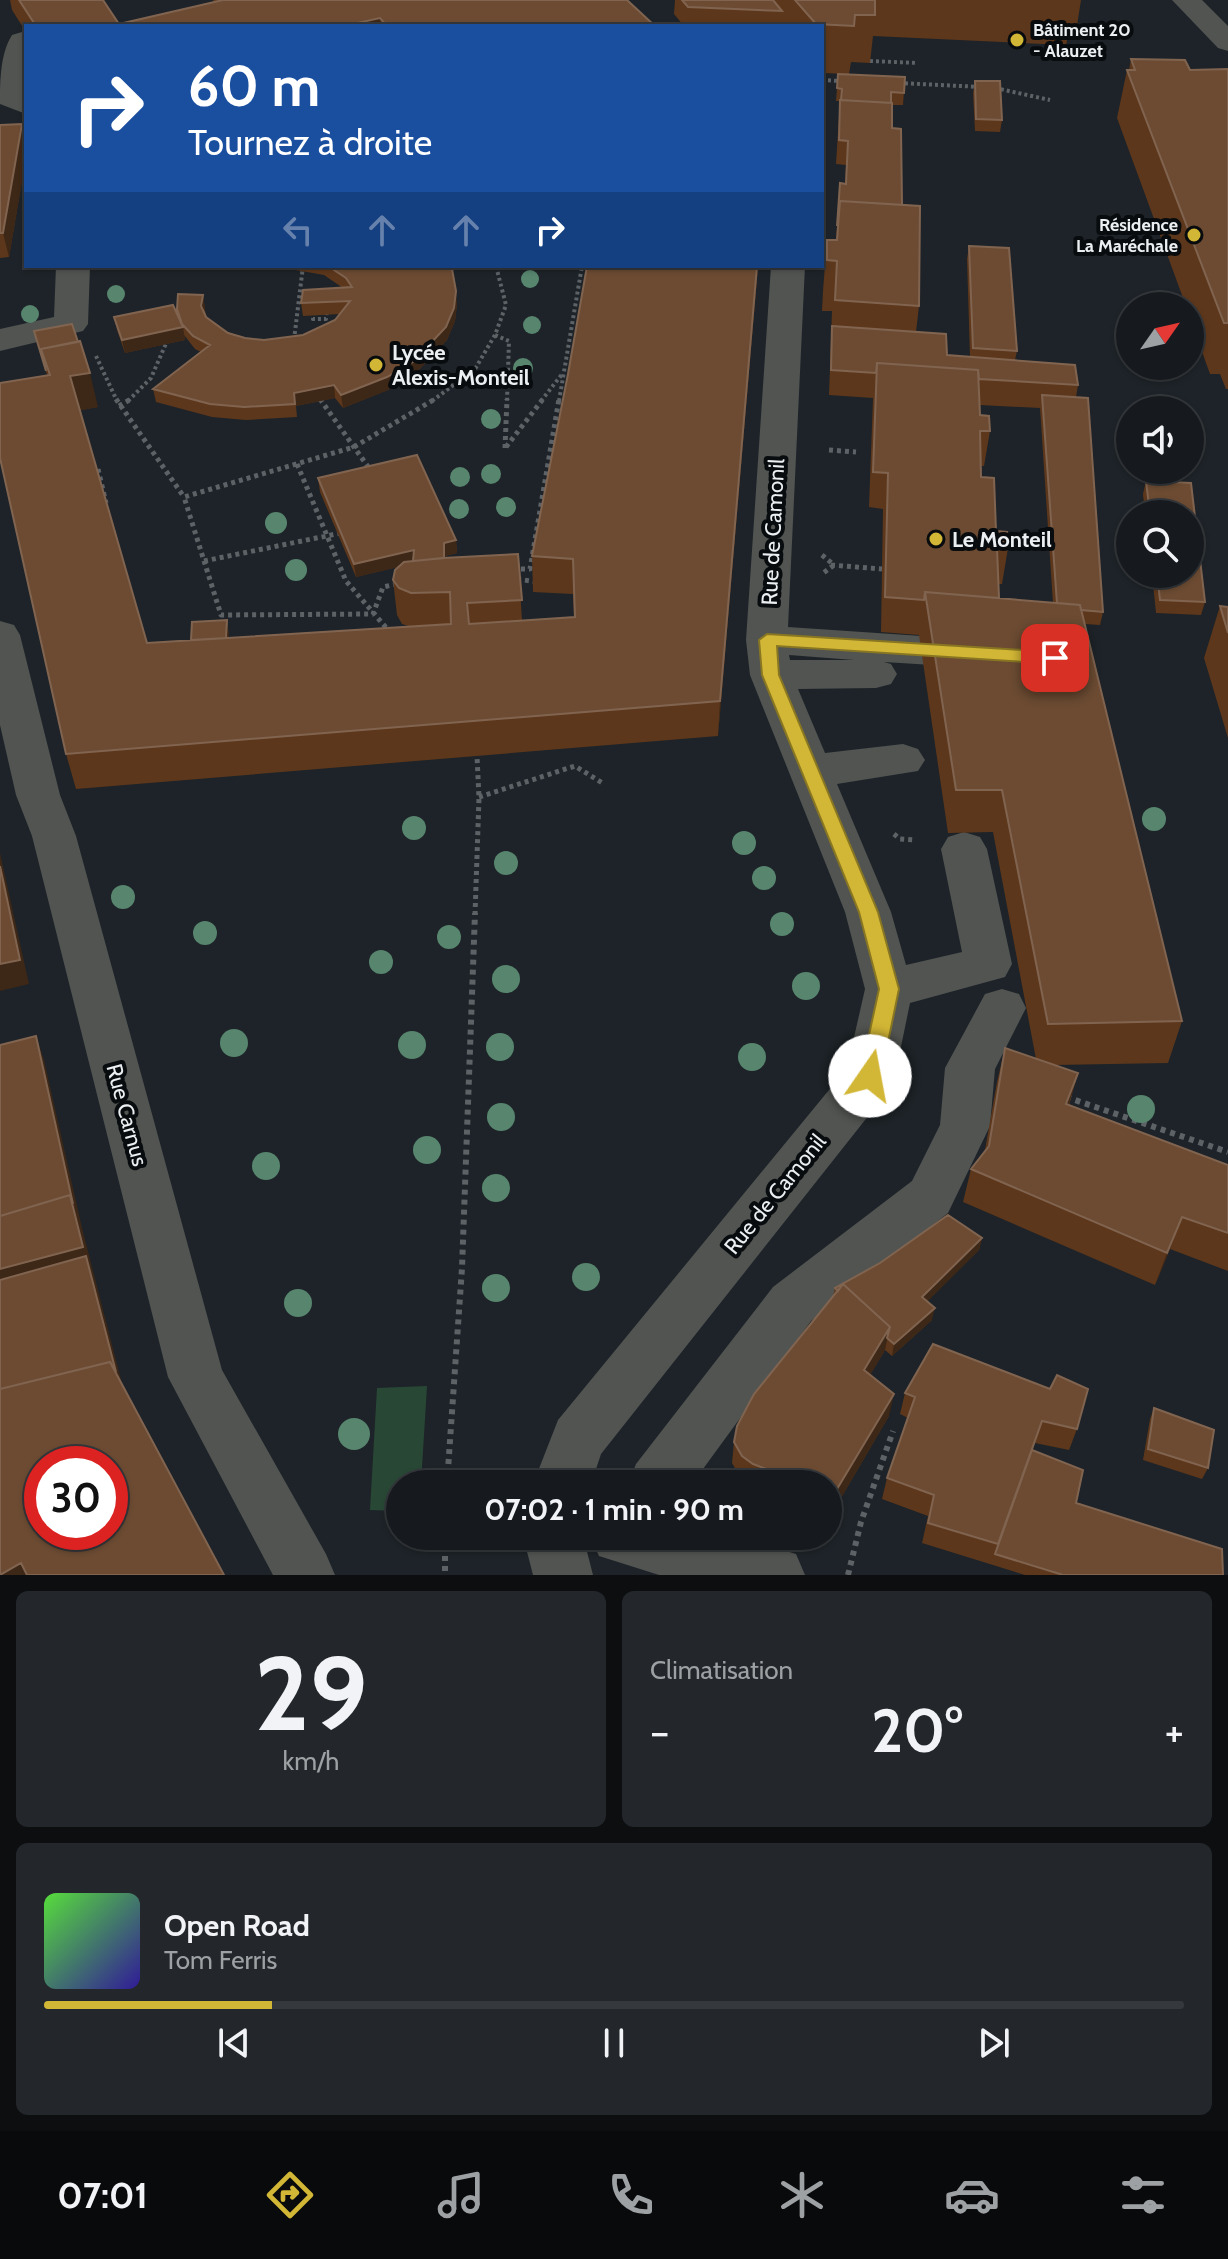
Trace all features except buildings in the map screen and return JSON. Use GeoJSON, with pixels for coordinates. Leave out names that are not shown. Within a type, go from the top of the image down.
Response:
{"type":"FeatureCollection","features":[{"type":"Feature","properties":{"kind":"street"},"geometry":{"type":"LineString","coordinates":[[1186,0],[1228,42]]}},
{"type":"Feature","properties":{"kind":"street"},"geometry":{"type":"LineString","coordinates":[[22,41],[9,97],[13,102],[24,105]]}},
{"type":"Feature","properties":{"kind":"street"},"geometry":{"type":"LineString","coordinates":[[0,340],[71,324],[73,268]]}},
{"type":"Feature","properties":{"kind":"street","name":"Rue de Camonil"},"geometry":{"type":"LineString","coordinates":[[567,1470],[578,1439],[870,1076],[889,989],[868,912],[810,771],[769,658],[788,268]]}},
{"type":"Feature","properties":{"kind":"street","name":"Rue Carnus"},"geometry":{"type":"LineString","coordinates":[[0,635],[17,781],[54,836],[196,1377],[305,1575]]}},
{"type":"Feature","properties":{"kind":"street"},"geometry":{"type":"LineString","coordinates":[[769,658],[1016,656]]}},
{"type":"Feature","properties":{"kind":"street"},"geometry":{"type":"LineString","coordinates":[[769,658],[920,674]]}},
{"type":"Feature","properties":{"kind":"street"},"geometry":{"type":"LineString","coordinates":[[810,771],[903,760]]}},
{"type":"Feature","properties":{"kind":"street"},"geometry":{"type":"LineString","coordinates":[[889,989],[988,964],[964,849]]}},
{"type":"Feature","properties":{"kind":"street"},"geometry":{"type":"LineString","coordinates":[[668,1470],[792,1304],[930,1197],[965,1126],[970,1068],[1002,1008]]}},
{"type":"Feature","properties":{"kind":"street"},"geometry":{"type":"LineString","coordinates":[[557,1550],[563,1575]]}},
{"type":"Feature","properties":{"kind":"street"},"geometry":{"type":"LineString","coordinates":[[676,1550],[775,1575]]}},
{"type":"Feature","properties":{"kind":"path"},"geometry":{"type":"LineString","coordinates":[[870,61],[918,63]]}},
{"type":"Feature","properties":{"kind":"path"},"geometry":{"type":"LineString","coordinates":[[824,80],[853,81]]}},
{"type":"Feature","properties":{"kind":"path"},"geometry":{"type":"LineString","coordinates":[[884,83],[1009,89],[1050,100]]}},
{"type":"Feature","properties":{"kind":"path"},"geometry":{"type":"LineString","coordinates":[[293,347],[303,268]]}},
{"type":"Feature","properties":{"kind":"path"},"geometry":{"type":"LineString","coordinates":[[184,497],[354,447],[426,406],[475,369],[495,335],[506,305],[497,268]]}},
{"type":"Feature","properties":{"kind":"path"},"geometry":{"type":"LineString","coordinates":[[509,569],[530,569],[582,268]]}},
{"type":"Feature","properties":{"kind":"path"},"geometry":{"type":"LineString","coordinates":[[328,298],[327,308],[314,309],[313,319],[326,319],[327,309],[340,308]]}},
{"type":"Feature","properties":{"kind":"path"},"geometry":{"type":"LineString","coordinates":[[119,406],[136,398],[159,369],[171,331]]}},
{"type":"Feature","properties":{"kind":"path"},"geometry":{"type":"LineString","coordinates":[[495,335],[509,341],[505,448],[566,369]]}},
{"type":"Feature","properties":{"kind":"path"},"geometry":{"type":"LineString","coordinates":[[94,351],[119,406],[184,497],[221,615],[373,614]]}},
{"type":"Feature","properties":{"kind":"path"},"geometry":{"type":"LineString","coordinates":[[88,370],[102,367]]}},
{"type":"Feature","properties":{"kind":"path"},"geometry":{"type":"LineString","coordinates":[[310,385],[379,483]]}},
{"type":"Feature","properties":{"kind":"path"},"geometry":{"type":"LineString","coordinates":[[297,464],[346,581],[397,639]]}},
{"type":"Feature","properties":{"kind":"path"},"geometry":{"type":"LineString","coordinates":[[98,472],[106,503]]}},
{"type":"Feature","properties":{"kind":"path"},"geometry":{"type":"LineString","coordinates":[[204,561],[343,532]]}},
{"type":"Feature","properties":{"kind":"path"},"geometry":{"type":"LineString","coordinates":[[822,564],[882,569]]}},
{"type":"Feature","properties":{"kind":"path"},"geometry":{"type":"LineString","coordinates":[[508,579],[543,583]]}},
{"type":"Feature","properties":{"kind":"path"},"geometry":{"type":"LineString","coordinates":[[373,614],[383,587],[408,581]]}},
{"type":"Feature","properties":{"kind":"path"},"geometry":{"type":"LineString","coordinates":[[448,1470],[462,1268],[479,798],[477,756]]}},
{"type":"Feature","properties":{"kind":"path"},"geometry":{"type":"LineString","coordinates":[[479,798],[575,766],[604,784]]}},
{"type":"Feature","properties":{"kind":"path"},"geometry":{"type":"LineString","coordinates":[[1060,1095],[1228,1152]]}},
{"type":"Feature","properties":{"kind":"path"},"geometry":{"type":"LineString","coordinates":[[848,1575],[861,1522],[893,1431]]}},
{"type":"Feature","properties":{"kind":"path"},"geometry":{"type":"LineString","coordinates":[[445,1550],[445,1575]]}},
{"type":"Feature","properties":{"kind":"green space"},"geometry":{"type":"Polygon","coordinates":[[[427,1386],[422,1470],[386,1470],[386,1511],[370,1510],[377,1388],[427,1386]]]}},
{"type":"Feature","properties":{"kind":"place","name":"Bâtiment 20 - Alauzet"},"geometry":{"type":"Point","coordinates":[1017,40]}},
{"type":"Feature","properties":{"kind":"place","name":"Résidence La Maréchale"},"geometry":{"type":"Point","coordinates":[1194,235]}},
{"type":"Feature","properties":{"kind":"place","name":"Lycée Alexis-Monteil"},"geometry":{"type":"Point","coordinates":[376,365]}},
{"type":"Feature","properties":{"kind":"place","name":"Le Monteil"},"geometry":{"type":"Point","coordinates":[936,539]}},
{"type":"Feature","properties":{"kind":"route"},"geometry":{"type":"LineString","coordinates":[[870,1076],[889,989],[868,912],[771,675],[767,640],[1055,658]]}}]}
